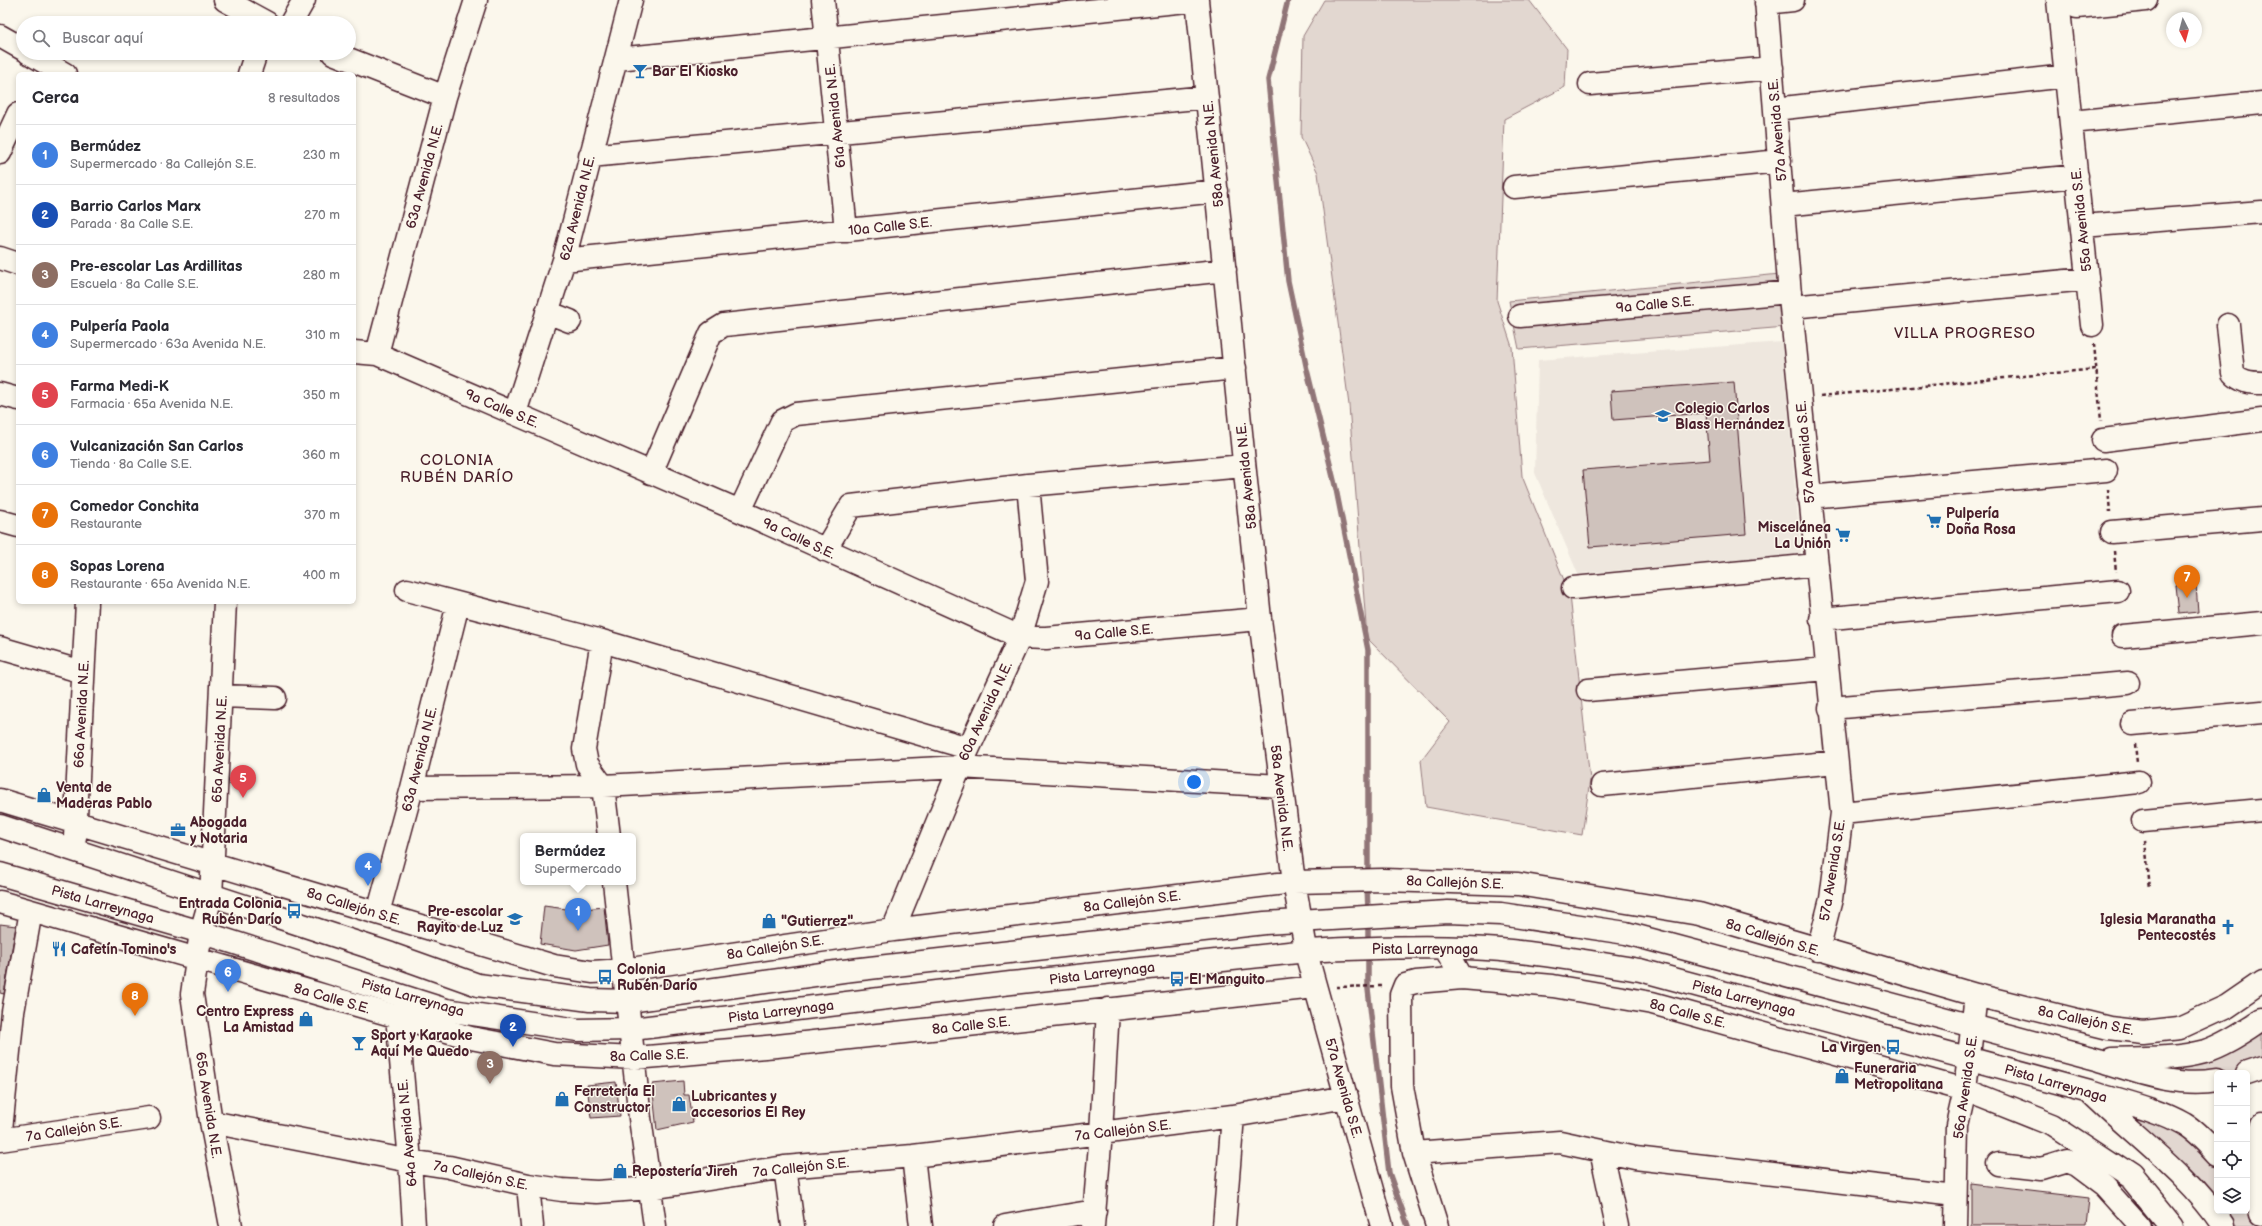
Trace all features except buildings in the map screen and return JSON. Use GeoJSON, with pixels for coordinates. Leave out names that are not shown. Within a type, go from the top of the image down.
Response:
{"type":"FeatureCollection","features":[{"type":"Feature","properties":{"kind":"street"},"geometry":{"type":"LineString","coordinates":[[225,0],[254,16]]}},
{"type":"Feature","properties":{"kind":"street"},"geometry":{"type":"LineString","coordinates":[[295,16],[304,0]]}},
{"type":"Feature","properties":{"kind":"street","name":"63a Avenida N.E."},"geometry":{"type":"LineString","coordinates":[[377,354],[445,97],[476,0]]}},
{"type":"Feature","properties":{"kind":"street","name":"62a Avenida N.E."},"geometry":{"type":"LineString","coordinates":[[515,414],[564,260],[631,0]]}},
{"type":"Feature","properties":{"kind":"street","name":"61a Avenida N.E."},"geometry":{"type":"LineString","coordinates":[[823,0],[826,38],[838,133],[846,231]]}},
{"type":"Feature","properties":{"kind":"street"},"geometry":{"type":"LineString","coordinates":[[617,59],[1196,0]]}},
{"type":"Feature","properties":{"kind":"street","name":"58a Avenida N.E."},"geometry":{"type":"LineString","coordinates":[[1196,0],[1217,191],[1260,619],[1280,786],[1294,882],[1307,951]]}},
{"type":"Feature","properties":{"kind":"street"},"geometry":{"type":"LineString","coordinates":[[1766,1],[1793,0]]}},
{"type":"Feature","properties":{"kind":"street","name":"55a Avenida S.E."},"geometry":{"type":"LineString","coordinates":[[2058,0],[2092,326]]}},
{"type":"Feature","properties":{"kind":"street"},"geometry":{"type":"LineString","coordinates":[[2077,0],[2077,7],[2146,0]]}},
{"type":"Feature","properties":{"kind":"street","name":"57a Avenida S.E."},"geometry":{"type":"LineString","coordinates":[[1766,1],[1790,299],[1821,620],[1842,813],[1831,899],[1818,950]]}},
{"type":"Feature","properties":{"kind":"street"},"geometry":{"type":"LineString","coordinates":[[0,36],[16,45]]}},
{"type":"Feature","properties":{"kind":"street"},"geometry":{"type":"LineString","coordinates":[[250,72],[254,60]]}},
{"type":"Feature","properties":{"kind":"street"},"geometry":{"type":"LineString","coordinates":[[351,60],[445,97]]}},
{"type":"Feature","properties":{"kind":"street"},"geometry":{"type":"LineString","coordinates":[[36,62],[60,72]]}},
{"type":"Feature","properties":{"kind":"street"},"geometry":{"type":"LineString","coordinates":[[1590,84],[1772,68]]}},
{"type":"Feature","properties":{"kind":"street"},"geometry":{"type":"LineString","coordinates":[[1775,109],[2066,76]]}},
{"type":"Feature","properties":{"kind":"street"},"geometry":{"type":"LineString","coordinates":[[590,156],[1207,96]]}},
{"type":"Feature","properties":{"kind":"street"},"geometry":{"type":"LineString","coordinates":[[2071,122],[2262,103]]}},
{"type":"Feature","properties":{"kind":"street"},"geometry":{"type":"LineString","coordinates":[[0,153],[16,118]]}},
{"type":"Feature","properties":{"kind":"street"},"geometry":{"type":"LineString","coordinates":[[1514,187],[1780,161]]}},
{"type":"Feature","properties":{"kind":"street"},"geometry":{"type":"LineString","coordinates":[[1783,204],[2077,176]]}},
{"type":"Feature","properties":{"kind":"street","name":"10a Calle S.E."},"geometry":{"type":"LineString","coordinates":[[564,260],[1217,191]]}},
{"type":"Feature","properties":{"kind":"street"},"geometry":{"type":"LineString","coordinates":[[2082,226],[2262,212]]}},
{"type":"Feature","properties":{"kind":"street"},"geometry":{"type":"LineString","coordinates":[[0,258],[16,263]]}},
{"type":"Feature","properties":{"kind":"street"},"geometry":{"type":"LineString","coordinates":[[651,473],[711,333],[727,324],[1225,270]]}},
{"type":"Feature","properties":{"kind":"street","name":"9a Calle S.E."},"geometry":{"type":"LineString","coordinates":[[1520,316],[2088,279]]}},
{"type":"Feature","properties":{"kind":"street"},"geometry":{"type":"LineString","coordinates":[[547,312],[570,321]]}},
{"type":"Feature","properties":{"kind":"street"},"geometry":{"type":"LineString","coordinates":[[2228,325],[2232,372],[2237,378],[2247,382],[2262,383]]}},
{"type":"Feature","properties":{"kind":"street","name":"9a Calle S.E."},"geometry":{"type":"LineString","coordinates":[[356,352],[377,354],[740,511],[824,550],[1020,636],[1046,638],[1260,619]]}},
{"type":"Feature","properties":{"kind":"street"},"geometry":{"type":"LineString","coordinates":[[740,511],[782,422],[796,414],[1235,368]]}},
{"type":"Feature","properties":{"kind":"street"},"geometry":{"type":"LineString","coordinates":[[0,394],[16,398]]}},
{"type":"Feature","properties":{"kind":"street"},"geometry":{"type":"LineString","coordinates":[[2103,440],[2262,420]]}},
{"type":"Feature","properties":{"kind":"street"},"geometry":{"type":"LineString","coordinates":[[824,550],[851,506],[1028,485],[1244,466]]}},
{"type":"Feature","properties":{"kind":"street"},"geometry":{"type":"LineString","coordinates":[[1809,497],[2106,470]]}},
{"type":"Feature","properties":{"kind":"street","name":"60a Avenida N.E."},"geometry":{"type":"LineString","coordinates":[[893,930],[964,758],[1020,636],[1037,581],[1028,485]]}},
{"type":"Feature","properties":{"kind":"street"},"geometry":{"type":"LineString","coordinates":[[2112,532],[2262,519]]}},
{"type":"Feature","properties":{"kind":"street"},"geometry":{"type":"LineString","coordinates":[[0,521],[16,525]]}},
{"type":"Feature","properties":{"kind":"street"},"geometry":{"type":"LineString","coordinates":[[1574,588],[1816,565]]}},
{"type":"Feature","properties":{"kind":"street"},"geometry":{"type":"LineString","coordinates":[[407,590],[602,641],[964,758]]}},
{"type":"Feature","properties":{"kind":"street"},"geometry":{"type":"LineString","coordinates":[[1821,620],[2118,591]]}},
{"type":"Feature","properties":{"kind":"street","name":"66a Avenida N.E."},"geometry":{"type":"LineString","coordinates":[[75,850],[87,604]]}},
{"type":"Feature","properties":{"kind":"street","name":"65a Avenida N.E."},"geometry":{"type":"LineString","coordinates":[[225,604],[222,696],[211,897],[195,959],[192,994],[211,1122],[231,1226]]}},
{"type":"Feature","properties":{"kind":"street","name":"63a Avenida N.E."},"geometry":{"type":"LineString","coordinates":[[378,913],[412,788],[458,604]]}},
{"type":"Feature","properties":{"kind":"street"},"geometry":{"type":"LineString","coordinates":[[2123,636],[2262,623]]}},
{"type":"Feature","properties":{"kind":"street"},"geometry":{"type":"LineString","coordinates":[[602,641],[584,749],[587,764],[603,786],[609,833]]}},
{"type":"Feature","properties":{"kind":"street"},"geometry":{"type":"LineString","coordinates":[[0,648],[83,672]]}},
{"type":"Feature","properties":{"kind":"street"},"geometry":{"type":"LineString","coordinates":[[1588,690],[1826,669]]}},
{"type":"Feature","properties":{"kind":"street"},"geometry":{"type":"LineString","coordinates":[[1830,708],[2128,683]]}},
{"type":"Feature","properties":{"kind":"street"},"geometry":{"type":"LineString","coordinates":[[222,696],[275,698]]}},
{"type":"Feature","properties":{"kind":"street"},"geometry":{"type":"LineString","coordinates":[[2132,724],[2262,712]]}},
{"type":"Feature","properties":{"kind":"street"},"geometry":{"type":"LineString","coordinates":[[412,788],[603,786],[964,758],[1280,786]]}},
{"type":"Feature","properties":{"kind":"street"},"geometry":{"type":"LineString","coordinates":[[1602,785],[1836,762]]}},
{"type":"Feature","properties":{"kind":"street"},"geometry":{"type":"LineString","coordinates":[[1842,813],[2138,782]]}},
{"type":"Feature","properties":{"kind":"street","name":"8a Callejón S.E."},"geometry":{"type":"LineString","coordinates":[[0,800],[554,966],[592,972],[624,970],[893,930],[1294,882],[1383,880],[1518,884],[1699,914],[1976,995],[2109,1028],[2143,1032],[2179,1028],[2227,1006],[2262,982]]}},
{"type":"Feature","properties":{"kind":"street"},"geometry":{"type":"LineString","coordinates":[[2143,821],[2262,810]]}},
{"type":"Feature","properties":{"kind":"street"},"geometry":{"type":"LineString","coordinates":[[0,826],[211,897],[391,954],[478,985],[590,1000],[629,1001],[843,971],[1301,920],[1448,912],[1500,914],[1626,933],[2099,1060],[2147,1076],[2195,1082],[2214,1080]]}},
{"type":"Feature","properties":{"kind":"street","name":"Pista Larreynaga"},"geometry":{"type":"LineString","coordinates":[[0,874],[201,932],[446,1010],[578,1030],[632,1029],[1011,983],[1307,951],[1349,948],[1469,948],[1560,957],[1640,970],[2090,1091],[2151,1111],[2183,1124],[2214,1152]]}},
{"type":"Feature","properties":{"kind":"street"},"geometry":{"type":"LineString","coordinates":[[614,885],[629,1001],[640,1118],[656,1226]]}},
{"type":"Feature","properties":{"kind":"street","name":"8a Calle S.E."},"geometry":{"type":"LineString","coordinates":[[0,902],[471,1038],[554,1054],[635,1058],[777,1046],[1316,987]]}},
{"type":"Feature","properties":{"kind":"street"},"geometry":{"type":"LineString","coordinates":[[0,1140],[7,1011],[31,910]]}},
{"type":"Feature","properties":{"kind":"street"},"geometry":{"type":"LineString","coordinates":[[1445,948],[1462,978]]}},
{"type":"Feature","properties":{"kind":"street","name":"57a Avenida S.E."},"geometry":{"type":"LineString","coordinates":[[1307,951],[1382,1226]]}},
{"type":"Feature","properties":{"kind":"street","name":"8a Calle S.E."},"geometry":{"type":"LineString","coordinates":[[1395,985],[1462,978],[1553,986],[1652,1003],[1965,1090],[2052,1125],[2132,1177],[2172,1226]]}},
{"type":"Feature","properties":{"kind":"street"},"geometry":{"type":"LineString","coordinates":[[1395,985],[1401,995],[1402,1086],[1414,1153],[1438,1226]]}},
{"type":"Feature","properties":{"kind":"street","name":"56a Avenida S.E."},"geometry":{"type":"LineString","coordinates":[[1956,1226],[1955,1195],[1957,1125],[1970,1059],[1976,995]]}},
{"type":"Feature","properties":{"kind":"street"},"geometry":{"type":"LineString","coordinates":[[1005,1226],[1094,1218],[1101,1132],[1108,1009]]}},
{"type":"Feature","properties":{"kind":"street","name":"64a Avenida N.E."},"geometry":{"type":"LineString","coordinates":[[397,1016],[410,1161],[414,1226]]}},
{"type":"Feature","properties":{"kind":"street"},"geometry":{"type":"LineString","coordinates":[[2099,1060],[2166,1057],[2205,1051],[2233,1038],[2262,1020]]}},
{"type":"Feature","properties":{"kind":"street"},"geometry":{"type":"LineString","coordinates":[[2250,1072],[2262,1068]]}},
{"type":"Feature","properties":{"kind":"street"},"geometry":{"type":"LineString","coordinates":[[2090,1091],[2122,1124],[2164,1157],[2213,1211],[2223,1226]]}},
{"type":"Feature","properties":{"kind":"street","name":"7a Callejón S.E."},"geometry":{"type":"LineString","coordinates":[[211,1122],[410,1161],[449,1167],[528,1185],[562,1190],[597,1192],[651,1188],[785,1167],[913,1156],[1233,1116],[1347,1097]]}},
{"type":"Feature","properties":{"kind":"street"},"geometry":{"type":"LineString","coordinates":[[1224,1226],[1233,1116]]}},
{"type":"Feature","properties":{"kind":"street","name":"7a Callejón S.E."},"geometry":{"type":"LineString","coordinates":[[0,1140],[149,1118]]}},
{"type":"Feature","properties":{"kind":"street"},"geometry":{"type":"LineString","coordinates":[[2262,1124],[2256,1153],[2258,1197],[2262,1214]]}},
{"type":"Feature","properties":{"kind":"street"},"geometry":{"type":"LineString","coordinates":[[1414,1153],[1560,1142],[1636,1158],[1955,1195]]}},
{"type":"Feature","properties":{"kind":"street"},"geometry":{"type":"LineString","coordinates":[[1601,1151],[1617,1226]]}},
{"type":"Feature","properties":{"kind":"street"},"geometry":{"type":"LineString","coordinates":[[913,1156],[921,1226]]}},
{"type":"Feature","properties":{"kind":"street"},"geometry":{"type":"LineString","coordinates":[[1999,1164],[2041,1169],[2067,1161],[2077,1165],[2105,1186],[2134,1222]]}},
{"type":"Feature","properties":{"kind":"street"},"geometry":{"type":"LineString","coordinates":[[785,1167],[793,1226]]}},
{"type":"Feature","properties":{"kind":"street"},"geometry":{"type":"LineString","coordinates":[[528,1185],[532,1226]]}},
{"type":"Feature","properties":{"kind":"street"},"geometry":{"type":"LineString","coordinates":[[2250,1203],[2262,1221]]}},
{"type":"Feature","properties":{"kind":"path"},"geometry":{"type":"LineString","coordinates":[[2092,326],[2103,440]]}},
{"type":"Feature","properties":{"kind":"path"},"geometry":{"type":"LineString","coordinates":[[1800,398],[2096,369]]}},
{"type":"Feature","properties":{"kind":"path"},"geometry":{"type":"LineString","coordinates":[[1349,987],[1395,985]]}},
{"type":"Feature","properties":{"kind":"shaded area"},"geometry":{"type":"Polygon","coordinates":[[[1324,0],[1529,0],[1567,49],[1565,87],[1504,119],[1497,301],[1512,347],[1522,476],[1570,595],[1590,780],[1582,835],[1426,807],[1421,760],[1450,722],[1367,638],[1349,405],[1318,173],[1301,137],[1303,36],[1324,0]]]}},
{"type":"Feature","properties":{"kind":"shaded area"},"geometry":{"type":"Polygon","coordinates":[[[1780,274],[1786,327],[1519,349],[1509,301],[1780,274]]]}},
{"type":"Feature","properties":{"kind":"shaded area","name":"Colegio Carlos Blass Hernández"},"geometry":{"type":"Polygon","coordinates":[[[1782,342],[1801,554],[1578,574],[1535,473],[1538,360],[1782,342]]]}},
{"type":"Feature","properties":{"kind":"shaded area"},"geometry":{"type":"Polygon","coordinates":[[[2262,1020],[2262,1068],[2250,1072],[2250,1070],[2214,1070],[2214,1073],[2161,1078],[2166,1057],[2262,1020]]]}},
{"type":"Feature","properties":{"kind":"shaded area"},"geometry":{"type":"Polygon","coordinates":[[[2090,1091],[2151,1111],[2214,1153],[2214,1214],[2250,1214],[2250,1203],[2262,1221],[2262,1226],[2223,1226],[2090,1091]]]}},
{"type":"Feature","properties":{"kind":"waterway"},"geometry":{"type":"LineString","coordinates":[[1288,0],[1268,80],[1288,281],[1307,370],[1336,489],[1368,650],[1368,876]]}},
{"type":"Feature","properties":{"kind":"waterway"},"geometry":{"type":"LineString","coordinates":[[1367,884],[1368,912]]}},
{"type":"Feature","properties":{"kind":"waterway"},"geometry":{"type":"LineString","coordinates":[[1368,920],[1368,944]]}},
{"type":"Feature","properties":{"kind":"waterway"},"geometry":{"type":"LineString","coordinates":[[1368,952],[1368,989],[1389,1173],[1408,1226]]}},
{"type":"Feature","properties":{"kind":"place","name":"Bar El Kiosko"},"geometry":{"type":"Point","coordinates":[640,71]}},
{"type":"Feature","properties":{"kind":"place","name":"Colegio Carlos Blass Hernández"},"geometry":{"type":"Point","coordinates":[1663,416]}},
{"type":"Feature","properties":{"kind":"place","name":"Pulpería Doña Rosa"},"geometry":{"type":"Point","coordinates":[1934,521]}},
{"type":"Feature","properties":{"kind":"place","name":"Miscelánea La Unión"},"geometry":{"type":"Point","coordinates":[1843,535]}},
{"type":"Feature","properties":{"kind":"place","name":"Comedor Conchita"},"geometry":{"type":"Point","coordinates":[2187,598]}},
{"type":"Feature","properties":{"kind":"place","name":"Venta de Maderas Pablo"},"geometry":{"type":"Point","coordinates":[44,795]}},
{"type":"Feature","properties":{"kind":"place","name":"Farma Medi-K"},"geometry":{"type":"Point","coordinates":[243,798]}},
{"type":"Feature","properties":{"kind":"place","name":"Abogada y Notaria"},"geometry":{"type":"Point","coordinates":[178,830]}},
{"type":"Feature","properties":{"kind":"place","name":"Pulpería Paola"},"geometry":{"type":"Point","coordinates":[368,886]}},
{"type":"Feature","properties":{"kind":"place","name":"Entrada Colonia Rubén Darío"},"geometry":{"type":"Point","coordinates":[294,911]}},
{"type":"Feature","properties":{"kind":"place","name":"Pre-escolar Rayito de Luz"},"geometry":{"type":"Point","coordinates":[515,919]}},
{"type":"Feature","properties":{"kind":"place","name":"\"Gutierrez\""},"geometry":{"type":"Point","coordinates":[769,921]}},
{"type":"Feature","properties":{"kind":"place","name":"Iglesia Maranatha Pentecostés"},"geometry":{"type":"Point","coordinates":[2228,927]}},
{"type":"Feature","properties":{"kind":"place","name":"Bermúdez"},"geometry":{"type":"Point","coordinates":[578,931]}},
{"type":"Feature","properties":{"kind":"place","name":"Cafetín Tomino's"},"geometry":{"type":"Point","coordinates":[59,949]}},
{"type":"Feature","properties":{"kind":"place","name":"Colonia Rubén Darío"},"geometry":{"type":"Point","coordinates":[605,977]}},
{"type":"Feature","properties":{"kind":"place","name":"El Manguito"},"geometry":{"type":"Point","coordinates":[1177,979]}},
{"type":"Feature","properties":{"kind":"place","name":"Vulcanización San Carlos"},"geometry":{"type":"Point","coordinates":[228,992]}},
{"type":"Feature","properties":{"kind":"place","name":"Sopas Lorena"},"geometry":{"type":"Point","coordinates":[135,1016]}},
{"type":"Feature","properties":{"kind":"place","name":"Centro Express La Amistad"},"geometry":{"type":"Point","coordinates":[306,1019]}},
{"type":"Feature","properties":{"kind":"place","name":"Sport y Karaoke Aquí Me Quedo"},"geometry":{"type":"Point","coordinates":[359,1043]}},
{"type":"Feature","properties":{"kind":"place","name":"Barrio Carlos Marx"},"geometry":{"type":"Point","coordinates":[513,1047]}},
{"type":"Feature","properties":{"kind":"place","name":"La Virgen"},"geometry":{"type":"Point","coordinates":[1893,1047]}},
{"type":"Feature","properties":{"kind":"place","name":"Funeraria Metropolitana"},"geometry":{"type":"Point","coordinates":[1842,1076]}},
{"type":"Feature","properties":{"kind":"place","name":"Pre-escolar Las Ardillitas"},"geometry":{"type":"Point","coordinates":[490,1084]}},
{"type":"Feature","properties":{"kind":"place","name":"Ferretería El Constructor"},"geometry":{"type":"Point","coordinates":[562,1099]}},
{"type":"Feature","properties":{"kind":"place","name":"Lubricantes y accesorios El Rey"},"geometry":{"type":"Point","coordinates":[679,1104]}},
{"type":"Feature","properties":{"kind":"place","name":"Repostería Jireh"},"geometry":{"type":"Point","coordinates":[620,1171]}},
{"type":"Feature","properties":{"kind":"district","name":"VILLA PROGRESO"},"geometry":{"type":"Point","coordinates":[1965,333]}},
{"type":"Feature","properties":{"kind":"district","name":"COLONIA RUBÉN DARÍO"},"geometry":{"type":"Point","coordinates":[457,468]}}]}
